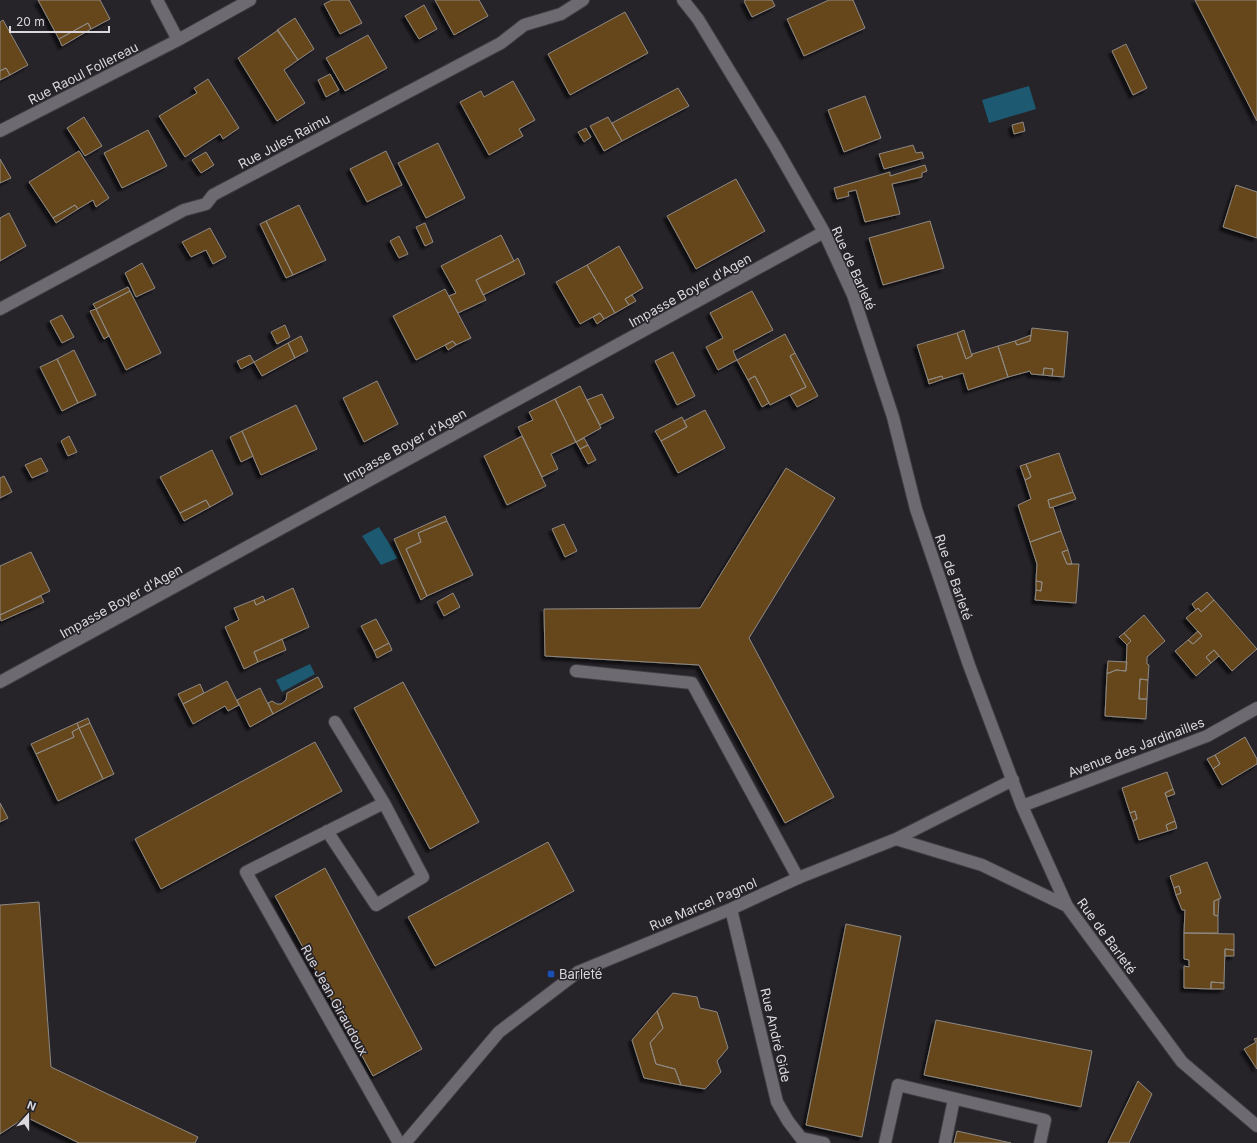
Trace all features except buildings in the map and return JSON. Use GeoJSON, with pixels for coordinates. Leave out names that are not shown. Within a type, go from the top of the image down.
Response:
{"type":"FeatureCollection","features":[{"type":"Feature","properties":{"kind":"street"},"geometry":{"type":"LineString","coordinates":[[157,0],[178,40]]}},
{"type":"Feature","properties":{"kind":"street","name":"Rue Raoul Follereau"},"geometry":{"type":"LineString","coordinates":[[0,131],[178,40],[250,0]]}},
{"type":"Feature","properties":{"kind":"street","name":"Rue Jules Raimu"},"geometry":{"type":"LineString","coordinates":[[0,309],[184,210],[206,204],[213,195],[500,44],[524,25],[561,14],[583,0]]}},
{"type":"Feature","properties":{"kind":"street","name":"Rue de Barleté"},"geometry":{"type":"LineString","coordinates":[[683,0],[698,19],[767,133],[824,232],[853,295],[893,417],[916,509],[969,665],[1022,806],[1067,906],[1182,1062],[1257,1126]]}},
{"type":"Feature","properties":{"kind":"street","name":"Impasse Boyer d'Agen"},"geometry":{"type":"LineString","coordinates":[[0,682],[824,232]]}},
{"type":"Feature","properties":{"kind":"street"},"geometry":{"type":"LineString","coordinates":[[576,671],[692,683],[798,878]]}},
{"type":"Feature","properties":{"kind":"street","name":"Avenue des Jardinailles"},"geometry":{"type":"LineString","coordinates":[[1022,806],[1207,736],[1257,708]]}},
{"type":"Feature","properties":{"kind":"street"},"geometry":{"type":"LineString","coordinates":[[335,722],[384,803],[423,877],[376,905],[327,831],[384,803]]}},
{"type":"Feature","properties":{"kind":"street","name":"Rue Marcel Pagnol"},"geometry":{"type":"LineString","coordinates":[[405,1143],[499,1032],[578,972],[731,909],[798,878],[896,839],[1013,780]]}},
{"type":"Feature","properties":{"kind":"street","name":"Rue Jean Giraudoux"},"geometry":{"type":"LineString","coordinates":[[327,831],[246,872],[398,1143]]}},
{"type":"Feature","properties":{"kind":"street"},"geometry":{"type":"LineString","coordinates":[[896,839],[982,865],[1067,906]]}},
{"type":"Feature","properties":{"kind":"street","name":"Rue André Gide"},"geometry":{"type":"LineString","coordinates":[[731,909],[777,1102],[788,1122],[801,1138],[824,1143]]}},
{"type":"Feature","properties":{"kind":"street"},"geometry":{"type":"LineString","coordinates":[[885,1143],[898,1085],[1045,1120],[1040,1143]]}},
{"type":"Feature","properties":{"kind":"street"},"geometry":{"type":"LineString","coordinates":[[945,1143],[954,1099]]}},
{"type":"Feature","properties":{"kind":"water"},"geometry":{"type":"Polygon","coordinates":[[[1029,86],[1036,109],[989,123],[982,100],[1029,86]]]}},
{"type":"Feature","properties":{"kind":"water"},"geometry":{"type":"Polygon","coordinates":[[[379,527],[398,558],[381,565],[362,536],[379,527]]]}},
{"type":"Feature","properties":{"kind":"water"},"geometry":{"type":"Polygon","coordinates":[[[310,664],[315,674],[282,692],[276,680],[310,664]]]}},
{"type":"Feature","properties":{"kind":"place","name":"Barleté"},"geometry":{"type":"Point","coordinates":[551,974]}}]}
